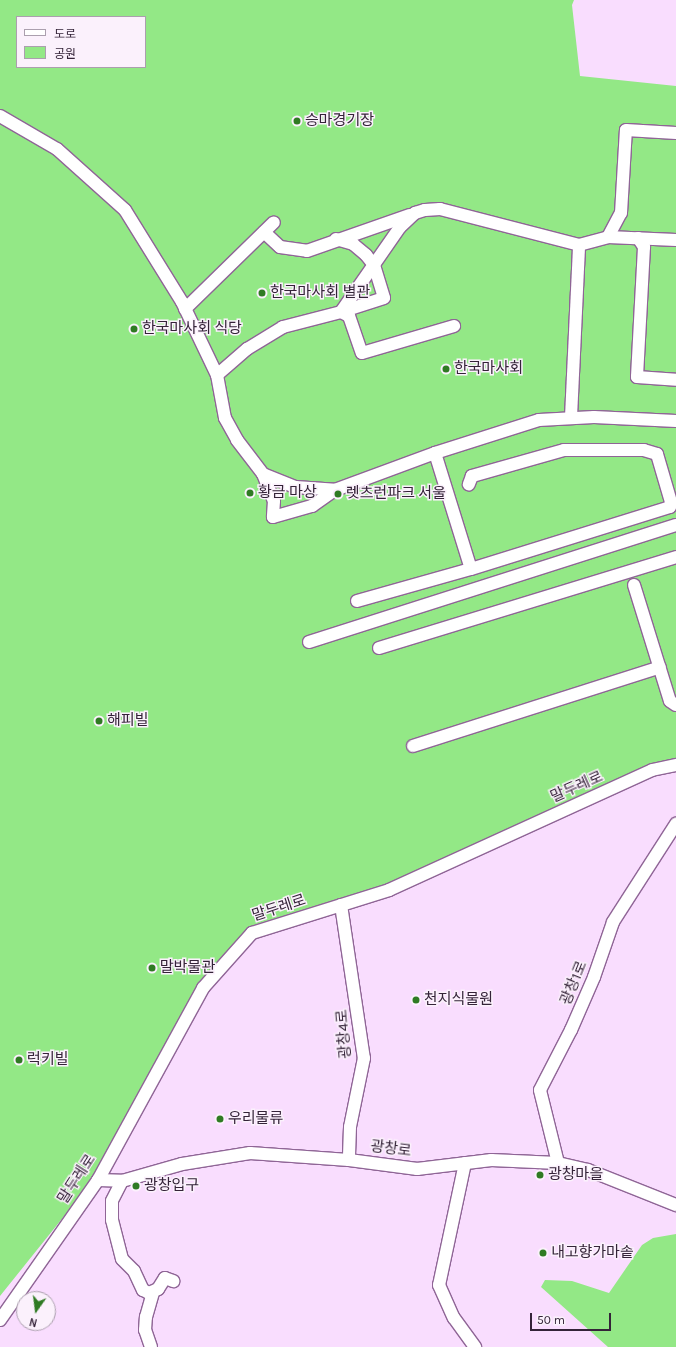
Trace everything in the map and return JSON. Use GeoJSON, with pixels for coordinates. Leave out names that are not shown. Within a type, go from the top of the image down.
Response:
{"type":"FeatureCollection","features":[{"type":"Feature","properties":{"kind":"street"},"geometry":{"type":"LineString","coordinates":[[0,116],[57,148],[125,210],[185,309],[217,375],[225,418],[237,440],[263,474],[274,501],[274,517],[312,506],[335,490],[435,454],[539,420],[571,417],[676,421]]}},
{"type":"Feature","properties":{"kind":"street"},"geometry":{"type":"LineString","coordinates":[[608,237],[621,213],[626,130],[676,133]]}},
{"type":"Feature","properties":{"kind":"street"},"geometry":{"type":"LineString","coordinates":[[264,232],[274,243],[289,250],[307,251],[336,239],[415,213],[440,209],[579,245],[608,237],[676,240]]}},
{"type":"Feature","properties":{"kind":"street"},"geometry":{"type":"LineString","coordinates":[[341,312],[400,227],[415,213]]}},
{"type":"Feature","properties":{"kind":"street"},"geometry":{"type":"LineString","coordinates":[[185,309],[274,222]]}},
{"type":"Feature","properties":{"kind":"street"},"geometry":{"type":"LineString","coordinates":[[638,238],[644,248],[637,377],[676,380]]}},
{"type":"Feature","properties":{"kind":"street"},"geometry":{"type":"LineString","coordinates":[[217,375],[247,349],[283,327],[341,312],[384,298],[374,265],[366,254],[353,244],[336,239]]}},
{"type":"Feature","properties":{"kind":"street"},"geometry":{"type":"LineString","coordinates":[[571,417],[579,245]]}},
{"type":"Feature","properties":{"kind":"street"},"geometry":{"type":"LineString","coordinates":[[341,312],[349,316],[362,353],[454,326]]}},
{"type":"Feature","properties":{"kind":"street"},"geometry":{"type":"LineString","coordinates":[[357,601],[471,569],[670,507],[671,502],[657,454],[644,450],[564,450],[472,476],[469,484]]}},
{"type":"Feature","properties":{"kind":"street"},"geometry":{"type":"LineString","coordinates":[[435,454],[471,569]]}},
{"type":"Feature","properties":{"kind":"street"},"geometry":{"type":"LineString","coordinates":[[263,474],[296,487],[335,490]]}},
{"type":"Feature","properties":{"kind":"street"},"geometry":{"type":"LineString","coordinates":[[309,642],[676,525]]}},
{"type":"Feature","properties":{"kind":"street"},"geometry":{"type":"LineString","coordinates":[[379,648],[676,557]]}},
{"type":"Feature","properties":{"kind":"street"},"geometry":{"type":"LineString","coordinates":[[634,585],[670,701],[676,705]]}},
{"type":"Feature","properties":{"kind":"street"},"geometry":{"type":"LineString","coordinates":[[413,746],[660,667]]}},
{"type":"Feature","properties":{"kind":"street","name":"말두레로"},"geometry":{"type":"LineString","coordinates":[[0,1320],[98,1180],[203,988],[228,958],[252,933],[389,890],[652,770],[676,765]]}},
{"type":"Feature","properties":{"kind":"street","name":"광창1로"},"geometry":{"type":"LineString","coordinates":[[558,1163],[540,1090],[574,1024],[594,977],[613,922],[676,824]]}},
{"type":"Feature","properties":{"kind":"street","name":"광창4로"},"geometry":{"type":"LineString","coordinates":[[341,905],[364,1058],[350,1127],[349,1160]]}},
{"type":"Feature","properties":{"kind":"street","name":"광창로"},"geometry":{"type":"LineString","coordinates":[[98,1180],[122,1181],[182,1164],[250,1153],[349,1160],[417,1169],[491,1160],[558,1163],[588,1170],[676,1205]]}},
{"type":"Feature","properties":{"kind":"street"},"geometry":{"type":"LineString","coordinates":[[465,1163],[439,1285],[454,1318],[475,1347]]}},
{"type":"Feature","properties":{"kind":"street"},"geometry":{"type":"LineString","coordinates":[[122,1181],[112,1202],[112,1220],[116,1241],[122,1259],[134,1271],[143,1290],[153,1292]]}},
{"type":"Feature","properties":{"kind":"street"},"geometry":{"type":"LineString","coordinates":[[151,1347],[145,1330],[146,1317],[153,1292],[165,1278],[173,1281]]}},
{"type":"Feature","properties":{"kind":"green space","name":"렛츠런파크 서울"},"geometry":{"type":"Polygon","coordinates":[[[0,0],[574,0],[572,5],[580,76],[676,86],[676,761],[650,768],[386,884],[254,925],[227,953],[106,1158],[65,1215],[0,1296],[0,0]]]}},
{"type":"Feature","properties":{"kind":"green space"},"geometry":{"type":"Polygon","coordinates":[[[676,1234],[676,1347],[608,1347],[541,1287],[545,1280],[572,1281],[609,1293],[642,1245],[653,1238],[676,1234]]]}},
{"type":"Feature","properties":{"kind":"place","name":"승마경기장"},"geometry":{"type":"Point","coordinates":[297,121]}},
{"type":"Feature","properties":{"kind":"place","name":"한국마사회 별관"},"geometry":{"type":"Point","coordinates":[262,293]}},
{"type":"Feature","properties":{"kind":"place","name":"한국마사회 식당"},"geometry":{"type":"Point","coordinates":[134,329]}},
{"type":"Feature","properties":{"kind":"place","name":"한국마사회"},"geometry":{"type":"Point","coordinates":[446,369]}},
{"type":"Feature","properties":{"kind":"place","name":"황금 마상"},"geometry":{"type":"Point","coordinates":[250,493]}},
{"type":"Feature","properties":{"kind":"place","name":"렛츠런파크 서울"},"geometry":{"type":"Point","coordinates":[338,494]}},
{"type":"Feature","properties":{"kind":"place","name":"해피빌"},"geometry":{"type":"Point","coordinates":[99,721]}},
{"type":"Feature","properties":{"kind":"place","name":"말박물관"},"geometry":{"type":"Point","coordinates":[152,968]}},
{"type":"Feature","properties":{"kind":"place","name":"천지식물원"},"geometry":{"type":"Point","coordinates":[416,1000]}},
{"type":"Feature","properties":{"kind":"place","name":"럭키빌"},"geometry":{"type":"Point","coordinates":[19,1060]}},
{"type":"Feature","properties":{"kind":"place","name":"우리물류"},"geometry":{"type":"Point","coordinates":[220,1119]}},
{"type":"Feature","properties":{"kind":"place","name":"광창마을"},"geometry":{"type":"Point","coordinates":[540,1175]}},
{"type":"Feature","properties":{"kind":"place","name":"광창입구"},"geometry":{"type":"Point","coordinates":[136,1186]}},
{"type":"Feature","properties":{"kind":"place","name":"내고향가마솥"},"geometry":{"type":"Point","coordinates":[543,1253]}}]}
